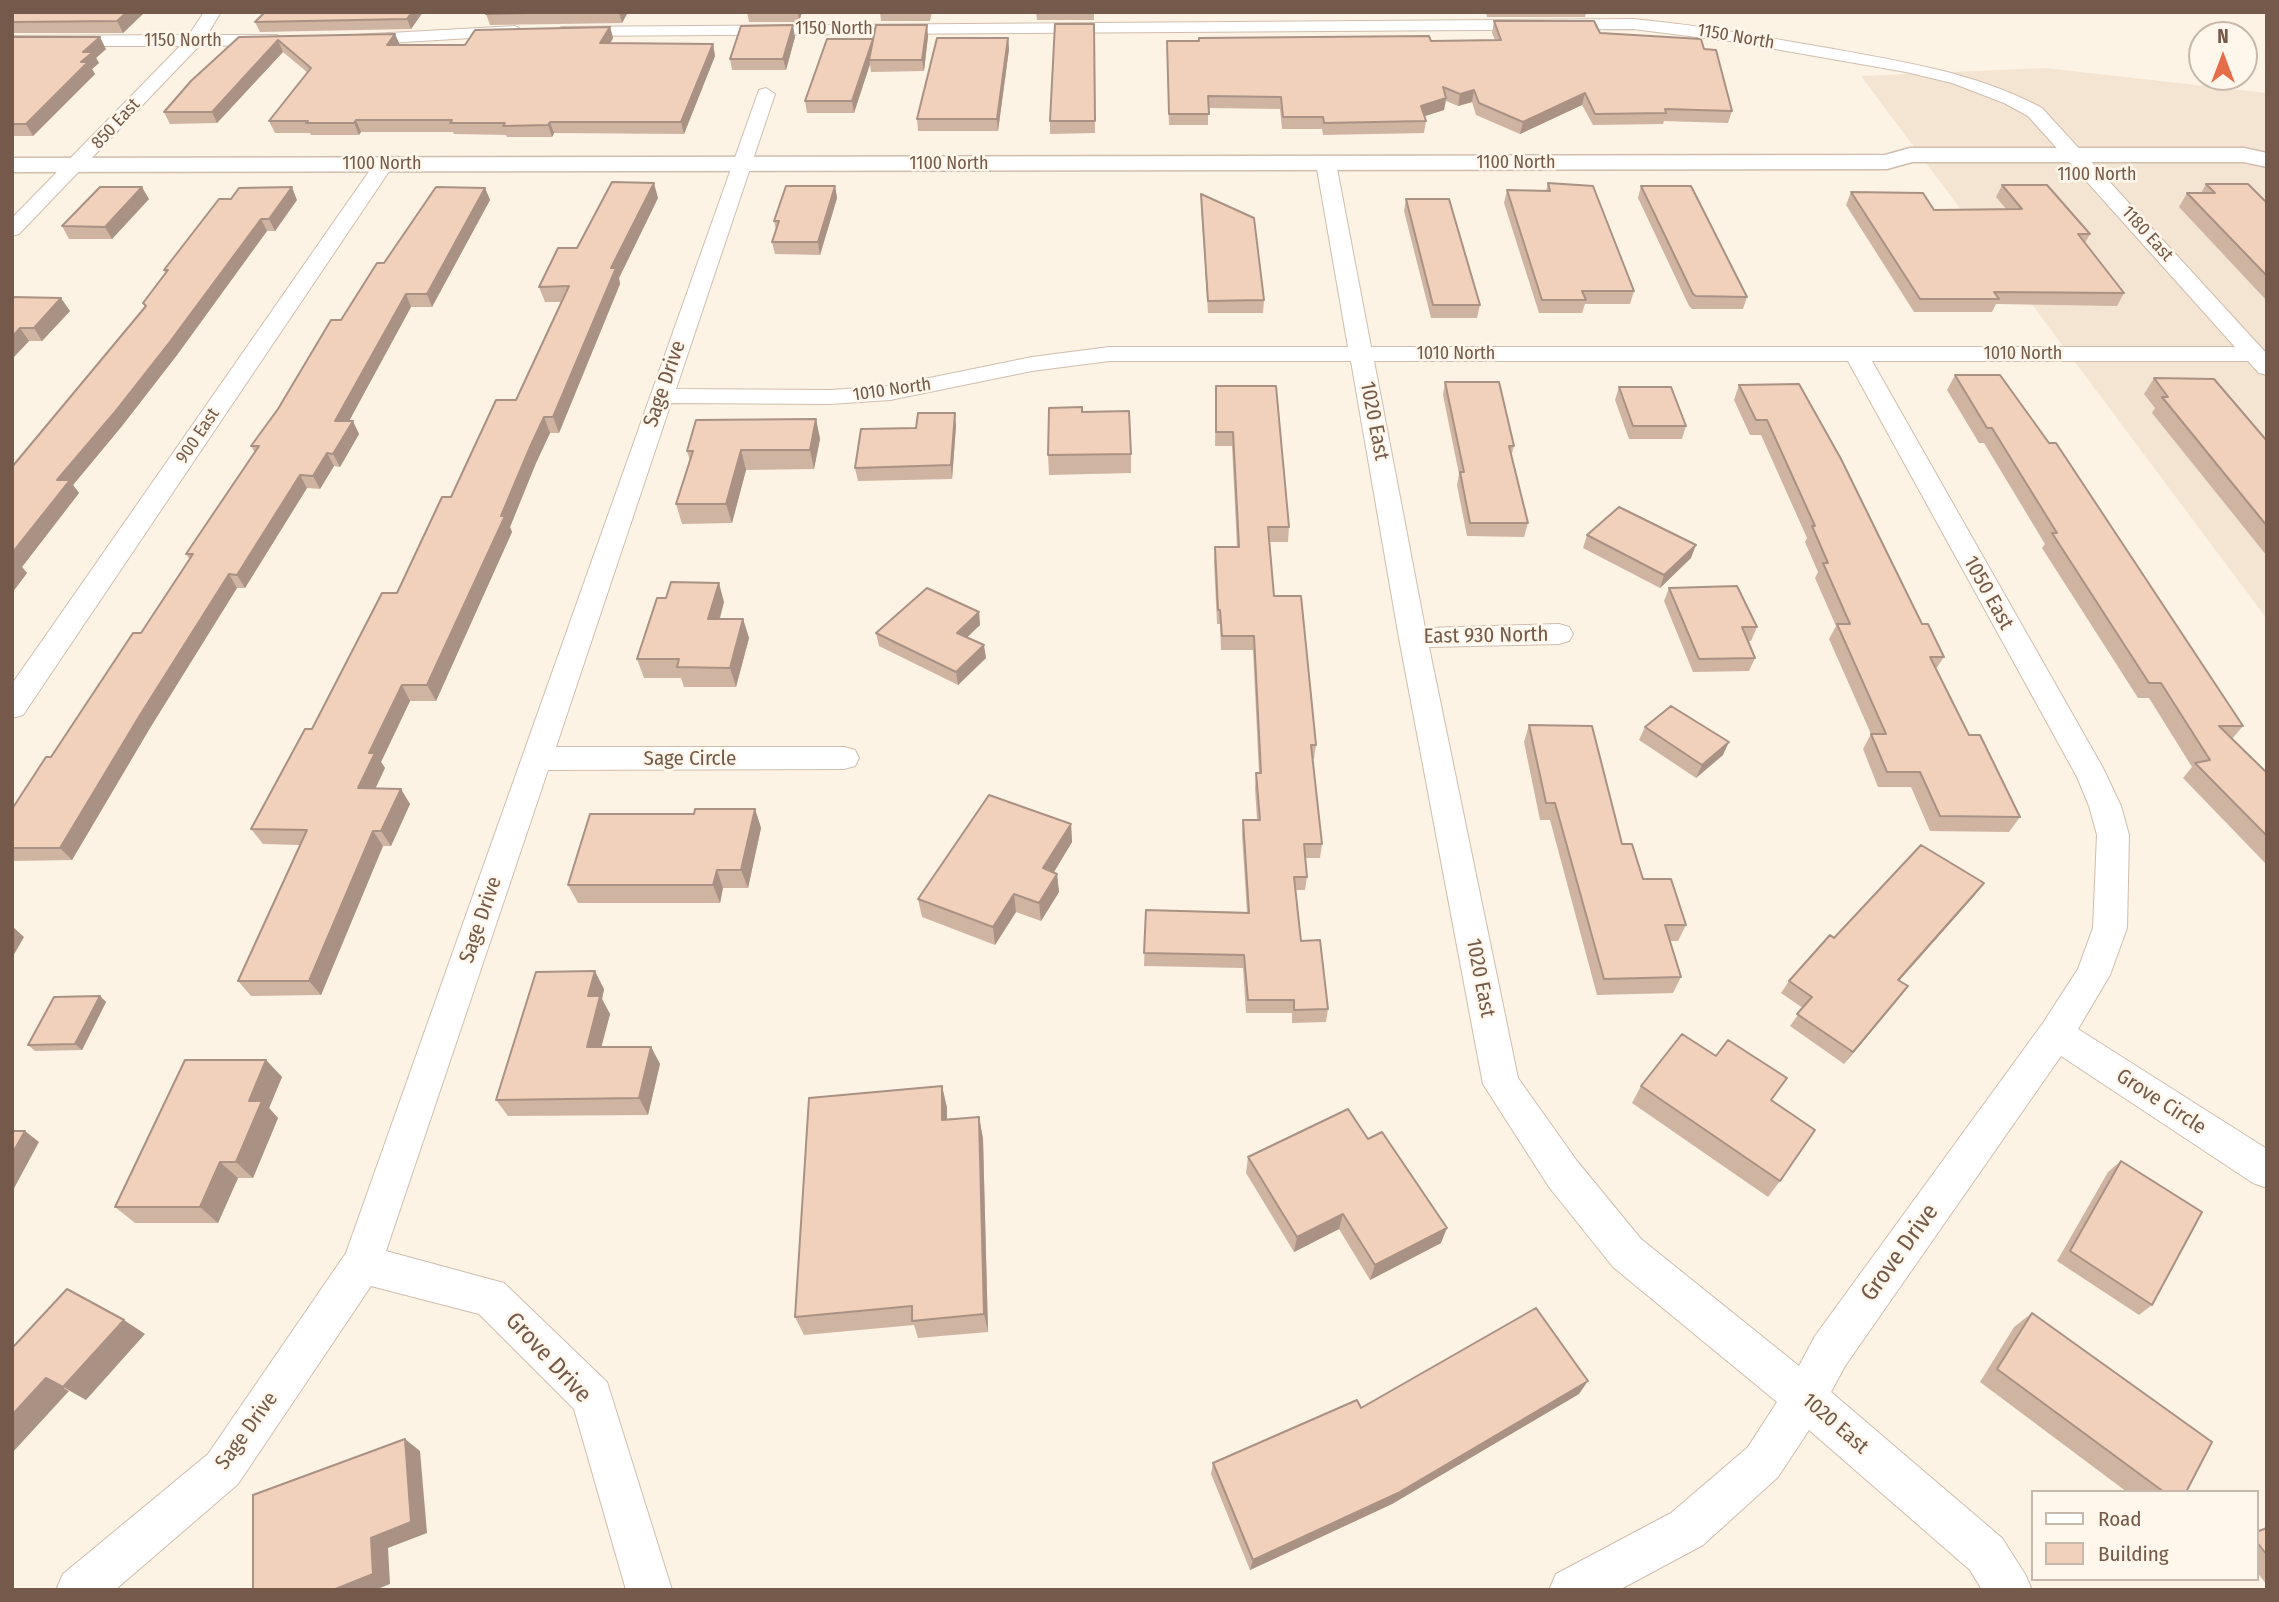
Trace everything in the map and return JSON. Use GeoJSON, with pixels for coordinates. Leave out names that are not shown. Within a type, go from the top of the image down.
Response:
{"type":"FeatureCollection","features":[{"type":"Feature","properties":{"kind":"street","name":"850 East"},"geometry":{"type":"LineString","coordinates":[[12,230],[205,28],[213,12]]}},
{"type":"Feature","properties":{"kind":"street"},"geometry":{"type":"LineString","coordinates":[[687,30],[695,12]]}},
{"type":"Feature","properties":{"kind":"street","name":"1150 North"},"geometry":{"type":"LineString","coordinates":[[342,40],[544,31],[687,30],[987,20],[1305,19],[1633,24],[1674,27],[1946,75]]}},
{"type":"Feature","properties":{"kind":"street","name":"1150 North"},"geometry":{"type":"LineString","coordinates":[[12,41],[291,40]]}},
{"type":"Feature","properties":{"kind":"street","name":"1180 East"},"geometry":{"type":"LineString","coordinates":[[1946,75],[2007,96],[2035,112],[2261,361]]}},
{"type":"Feature","properties":{"kind":"street","name":"Sage Drive"},"geometry":{"type":"LineString","coordinates":[[79,1590],[223,1469],[362,1264],[766,94]]}},
{"type":"Feature","properties":{"kind":"street","name":"1100 North"},"geometry":{"type":"LineString","coordinates":[[12,165],[1887,162],[1910,155],[2244,155],[2267,160]]}},
{"type":"Feature","properties":{"kind":"street","name":"1100 North"},"geometry":{"type":"LineString","coordinates":[[1887,162],[1925,175],[2251,175],[2267,178]]}},
{"type":"Feature","properties":{"kind":"street","name":"1020 East"},"geometry":{"type":"LineString","coordinates":[[1325,163],[1413,638],[1501,1084],[1563,1174],[1627,1253],[1805,1398],[1986,1554],[2009,1590]]}},
{"type":"Feature","properties":{"kind":"street","name":"900 East"},"geometry":{"type":"LineString","coordinates":[[12,707],[24,673],[384,164]]}},
{"type":"Feature","properties":{"kind":"street","name":"1010 North"},"geometry":{"type":"LineString","coordinates":[[661,396],[830,397],[890,393],[1032,364],[1110,354],[1856,354],[2261,361]]}},
{"type":"Feature","properties":{"kind":"street","name":"1050 East"},"geometry":{"type":"LineString","coordinates":[[1856,354],[2092,776],[2105,806],[2113,835]]}},
{"type":"Feature","properties":{"kind":"street","name":"East 930 North"},"geometry":{"type":"LineString","coordinates":[[1413,638],[1559,634]]}},
{"type":"Feature","properties":{"kind":"street","name":"Sage Circle"},"geometry":{"type":"LineString","coordinates":[[536,759],[844,758]]}},
{"type":"Feature","properties":{"kind":"street","name":"Grove Drive"},"geometry":{"type":"LineString","coordinates":[[1572,1590],[1687,1529],[1763,1462],[1805,1398],[1830,1351],[2056,1034],[2093,975],[2110,928],[2113,835]]}},
{"type":"Feature","properties":{"kind":"street","name":"Grove Circle"},"geometry":{"type":"LineString","coordinates":[[2056,1034],[2267,1170]]}},
{"type":"Feature","properties":{"kind":"street","name":"Grove Drive"},"geometry":{"type":"LineString","coordinates":[[362,1264],[490,1297],[592,1398],[649,1590]]}},
{"type":"Feature","properties":{"kind":"shaded area"},"geometry":{"type":"Polygon","coordinates":[[[2045,68],[2188,84],[2188,91],[2267,93],[2267,619],[1861,76],[2045,68]]]}},
{"type":"Feature","properties":{"kind":"building"},"geometry":{"type":"Polygon","coordinates":[[[12,12],[127,12],[117,21],[12,22],[12,12]]]}},
{"type":"Feature","properties":{"kind":"building"},"geometry":{"type":"Polygon","coordinates":[[[265,12],[412,12],[407,19],[255,22],[265,12]]]}},
{"type":"Feature","properties":{"kind":"building"},"geometry":{"type":"Polygon","coordinates":[[[487,12],[569,12],[486,14],[487,12]]]}},
{"type":"Feature","properties":{"kind":"building"},"geometry":{"type":"Polygon","coordinates":[[[1494,21],[1594,21],[1600,33],[1701,39],[1704,49],[1716,50],[1732,111],[1665,109],[1666,113],[1595,114],[1585,93],[1523,122],[1479,103],[1474,90],[1460,94],[1443,87],[1446,98],[1421,106],[1426,121],[1324,123],[1323,117],[1283,117],[1281,97],[1208,96],[1209,114],[1169,114],[1167,41],[1199,41],[1199,38],[1429,36],[1431,41],[1501,40],[1494,21]]]}},
{"type":"Feature","properties":{"kind":"building"},"geometry":{"type":"Polygon","coordinates":[[[1055,24],[1094,24],[1095,121],[1050,121],[1055,24]]]}},
{"type":"Feature","properties":{"kind":"building"},"geometry":{"type":"Polygon","coordinates":[[[793,25],[783,59],[730,59],[741,26],[793,25]]]}},
{"type":"Feature","properties":{"kind":"building"},"geometry":{"type":"Polygon","coordinates":[[[876,25],[927,25],[922,60],[869,60],[876,25]]]}},
{"type":"Feature","properties":{"kind":"building"},"geometry":{"type":"Polygon","coordinates":[[[610,27],[600,43],[713,44],[681,122],[550,122],[548,125],[503,126],[505,123],[450,123],[452,120],[356,120],[354,123],[269,121],[311,68],[278,40],[212,112],[164,112],[191,81],[239,37],[395,34],[387,45],[465,45],[475,30],[610,27]]]}},
{"type":"Feature","properties":{"kind":"building"},"geometry":{"type":"Polygon","coordinates":[[[12,37],[100,37],[83,52],[93,52],[81,62],[88,62],[26,124],[12,124],[12,37]]]}},
{"type":"Feature","properties":{"kind":"building"},"geometry":{"type":"Polygon","coordinates":[[[937,38],[1008,38],[997,119],[917,119],[937,38]]]}},
{"type":"Feature","properties":{"kind":"building"},"geometry":{"type":"Polygon","coordinates":[[[827,39],[873,39],[852,101],[805,101],[827,39]]]}},
{"type":"Feature","properties":{"kind":"building"},"geometry":{"type":"Polygon","coordinates":[[[612,182],[654,183],[611,268],[616,268],[553,417],[544,417],[501,516],[505,516],[427,685],[402,685],[369,753],[375,753],[358,788],[401,789],[381,831],[373,831],[309,981],[238,981],[307,830],[251,829],[305,729],[312,729],[382,593],[397,593],[442,497],[451,497],[496,400],[516,400],[569,286],[539,287],[558,248],[577,248],[612,182]]]}},
{"type":"Feature","properties":{"kind":"building"},"geometry":{"type":"Polygon","coordinates":[[[1548,183],[1593,186],[1634,291],[1582,291],[1586,300],[1542,300],[1507,190],[1550,191],[1548,183]]]}},
{"type":"Feature","properties":{"kind":"building"},"geometry":{"type":"Polygon","coordinates":[[[2206,184],[2248,184],[2267,203],[2267,276],[2187,193],[2215,193],[2206,184]]]}},
{"type":"Feature","properties":{"kind":"building"},"geometry":{"type":"Polygon","coordinates":[[[2002,185],[2047,185],[2090,234],[2078,234],[2124,293],[1994,292],[1999,299],[1920,299],[1851,192],[1923,193],[1934,210],[2022,209],[2002,185]]]}},
{"type":"Feature","properties":{"kind":"building"},"geometry":{"type":"Polygon","coordinates":[[[786,186],[835,186],[818,242],[772,242],[779,221],[774,221],[786,186]]]}},
{"type":"Feature","properties":{"kind":"building"},"geometry":{"type":"Polygon","coordinates":[[[1641,186],[1691,186],[1747,297],[1693,294],[1641,186]]]}},
{"type":"Feature","properties":{"kind":"building"},"geometry":{"type":"Polygon","coordinates":[[[100,187],[142,187],[105,227],[62,226],[100,187]]]}},
{"type":"Feature","properties":{"kind":"building"},"geometry":{"type":"Polygon","coordinates":[[[292,187],[269,219],[261,219],[169,343],[57,480],[70,480],[12,553],[12,467],[146,306],[143,303],[168,270],[164,270],[219,199],[231,199],[239,188],[292,187]]]}},
{"type":"Feature","properties":{"kind":"building"},"geometry":{"type":"Polygon","coordinates":[[[436,187],[485,188],[427,294],[406,294],[335,421],[353,421],[333,454],[327,453],[313,476],[300,475],[237,575],[229,574],[60,848],[12,848],[12,809],[46,757],[51,757],[133,633],[141,633],[193,554],[186,554],[259,446],[251,446],[278,409],[331,320],[341,320],[377,263],[384,263],[436,187]]]}},
{"type":"Feature","properties":{"kind":"building"},"geometry":{"type":"Polygon","coordinates":[[[1201,194],[1254,218],[1264,300],[1208,301],[1201,194]]]}},
{"type":"Feature","properties":{"kind":"building"},"geometry":{"type":"Polygon","coordinates":[[[1406,199],[1449,199],[1480,305],[1433,305],[1406,199]]]}},
{"type":"Feature","properties":{"kind":"building"},"geometry":{"type":"Polygon","coordinates":[[[12,297],[61,298],[34,328],[20,328],[12,337],[12,297]]]}},
{"type":"Feature","properties":{"kind":"building"},"geometry":{"type":"Polygon","coordinates":[[[1955,375],[2000,375],[2049,443],[2056,443],[2243,726],[2219,726],[2267,773],[2267,836],[2195,763],[2210,760],[2161,683],[2149,683],[2052,533],[2057,533],[1992,428],[1987,428],[1955,375]]]}},
{"type":"Feature","properties":{"kind":"building"},"geometry":{"type":"Polygon","coordinates":[[[2154,378],[2214,379],[2267,441],[2267,526],[2162,397],[2168,397],[2154,378]]]}},
{"type":"Feature","properties":{"kind":"building"},"geometry":{"type":"Polygon","coordinates":[[[1445,382],[1499,382],[1514,446],[1509,446],[1528,523],[1470,523],[1460,472],[1464,472],[1445,382]]]}},
{"type":"Feature","properties":{"kind":"building"},"geometry":{"type":"Polygon","coordinates":[[[1799,384],[1841,459],[1922,624],[1928,624],[1944,657],[1930,657],[1969,735],[1980,735],[2020,817],[1940,816],[1920,772],[1887,772],[1871,734],[1886,734],[1837,624],[1850,624],[1823,563],[1828,563],[1812,526],[1815,526],[1767,420],[1756,420],[1739,385],[1799,384]]]}},
{"type":"Feature","properties":{"kind":"building"},"geometry":{"type":"Polygon","coordinates":[[[1216,386],[1276,386],[1289,527],[1268,527],[1274,596],[1301,596],[1316,745],[1311,745],[1322,844],[1304,844],[1307,877],[1294,877],[1301,941],[1320,940],[1328,1009],[1294,1010],[1294,1000],[1248,1000],[1244,955],[1144,953],[1146,910],[1249,913],[1243,820],[1260,820],[1256,773],[1261,773],[1254,636],[1222,636],[1218,610],[1215,547],[1239,547],[1233,432],[1216,432],[1216,386]]]}},
{"type":"Feature","properties":{"kind":"building"},"geometry":{"type":"Polygon","coordinates":[[[1619,387],[1671,387],[1686,426],[1633,426],[1619,387]]]}},
{"type":"Feature","properties":{"kind":"building"},"geometry":{"type":"Polygon","coordinates":[[[1082,407],[1082,412],[1129,411],[1131,454],[1048,455],[1049,408],[1082,407]]]}},
{"type":"Feature","properties":{"kind":"building"},"geometry":{"type":"Polygon","coordinates":[[[918,413],[955,413],[951,465],[855,468],[861,429],[916,428],[918,413]]]}},
{"type":"Feature","properties":{"kind":"building"},"geometry":{"type":"Polygon","coordinates":[[[816,419],[810,450],[741,450],[726,504],[676,504],[693,451],[687,451],[696,420],[816,419]]]}},
{"type":"Feature","properties":{"kind":"building"},"geometry":{"type":"Polygon","coordinates":[[[1619,507],[1696,545],[1664,575],[1587,535],[1619,507]]]}},
{"type":"Feature","properties":{"kind":"building"},"geometry":{"type":"Polygon","coordinates":[[[671,582],[719,583],[708,619],[743,619],[730,668],[677,667],[679,659],[637,659],[657,598],[666,598],[671,582]]]}},
{"type":"Feature","properties":{"kind":"building"},"geometry":{"type":"Polygon","coordinates":[[[1737,586],[1757,627],[1742,627],[1755,658],[1699,659],[1669,588],[1737,586]]]}},
{"type":"Feature","properties":{"kind":"building"},"geometry":{"type":"Polygon","coordinates":[[[927,588],[979,612],[957,633],[984,645],[956,672],[876,633],[927,588]]]}},
{"type":"Feature","properties":{"kind":"building"},"geometry":{"type":"Polygon","coordinates":[[[1671,706],[1729,742],[1702,765],[1645,727],[1671,706]]]}},
{"type":"Feature","properties":{"kind":"building"},"geometry":{"type":"Polygon","coordinates":[[[1529,725],[1592,726],[1622,844],[1632,844],[1643,879],[1671,879],[1686,925],[1665,925],[1681,977],[1604,979],[1555,803],[1546,803],[1529,725]]]}},
{"type":"Feature","properties":{"kind":"building"},"geometry":{"type":"Polygon","coordinates":[[[989,795],[1071,824],[1043,868],[1057,874],[1039,903],[1014,894],[993,927],[918,899],[989,795]]]}},
{"type":"Feature","properties":{"kind":"building"},"geometry":{"type":"Polygon","coordinates":[[[695,809],[755,809],[741,870],[717,870],[713,885],[568,885],[590,814],[694,814],[695,809]]]}},
{"type":"Feature","properties":{"kind":"building"},"geometry":{"type":"Polygon","coordinates":[[[1921,845],[1984,883],[1898,980],[1908,986],[1853,1052],[1797,1014],[1812,997],[1789,981],[1830,935],[1834,938],[1921,845]]]}},
{"type":"Feature","properties":{"kind":"building"},"geometry":{"type":"Polygon","coordinates":[[[595,971],[588,996],[600,996],[587,1047],[651,1047],[639,1098],[496,1100],[536,972],[595,971]]]}},
{"type":"Feature","properties":{"kind":"building"},"geometry":{"type":"Polygon","coordinates":[[[100,996],[75,1044],[28,1045],[54,997],[100,996]]]}},
{"type":"Feature","properties":{"kind":"building"},"geometry":{"type":"Polygon","coordinates":[[[1682,1034],[1716,1056],[1728,1040],[1787,1078],[1771,1100],[1815,1130],[1780,1181],[1641,1086],[1682,1034]]]}},
{"type":"Feature","properties":{"kind":"building"},"geometry":{"type":"Polygon","coordinates":[[[185,1060],[266,1060],[249,1101],[262,1101],[236,1162],[220,1162],[200,1207],[115,1207],[185,1060]]]}},
{"type":"Feature","properties":{"kind":"building"},"geometry":{"type":"Polygon","coordinates":[[[942,1086],[942,1120],[979,1117],[984,1314],[912,1321],[912,1306],[795,1317],[809,1098],[942,1086]]]}},
{"type":"Feature","properties":{"kind":"building"},"geometry":{"type":"Polygon","coordinates":[[[1348,1109],[1368,1139],[1382,1132],[1447,1228],[1375,1265],[1343,1214],[1297,1237],[1248,1157],[1348,1109]]]}},
{"type":"Feature","properties":{"kind":"building"},"geometry":{"type":"Polygon","coordinates":[[[12,1131],[25,1131],[12,1154],[12,1131]]]}},
{"type":"Feature","properties":{"kind":"building"},"geometry":{"type":"Polygon","coordinates":[[[2121,1161],[2202,1212],[2152,1305],[2070,1251],[2121,1161]]]}},
{"type":"Feature","properties":{"kind":"building"},"geometry":{"type":"Polygon","coordinates":[[[67,1289],[124,1320],[63,1387],[46,1378],[12,1415],[12,1345],[14,1346],[67,1289]]]}},
{"type":"Feature","properties":{"kind":"building"},"geometry":{"type":"Polygon","coordinates":[[[1536,1308],[1588,1381],[1398,1493],[1253,1560],[1213,1463],[1357,1400],[1361,1408],[1536,1308]]]}},
{"type":"Feature","properties":{"kind":"building"},"geometry":{"type":"Polygon","coordinates":[[[2032,1313],[2212,1442],[2187,1490],[2161,1490],[1997,1369],[2032,1313]]]}},
{"type":"Feature","properties":{"kind":"building"},"geometry":{"type":"Polygon","coordinates":[[[405,1439],[411,1522],[371,1538],[373,1574],[333,1590],[253,1590],[253,1495],[405,1439]]]}},
{"type":"Feature","properties":{"kind":"building"},"geometry":{"type":"Polygon","coordinates":[[[2267,1528],[2267,1555],[2258,1544],[2258,1531],[2267,1528]]]}}]}
